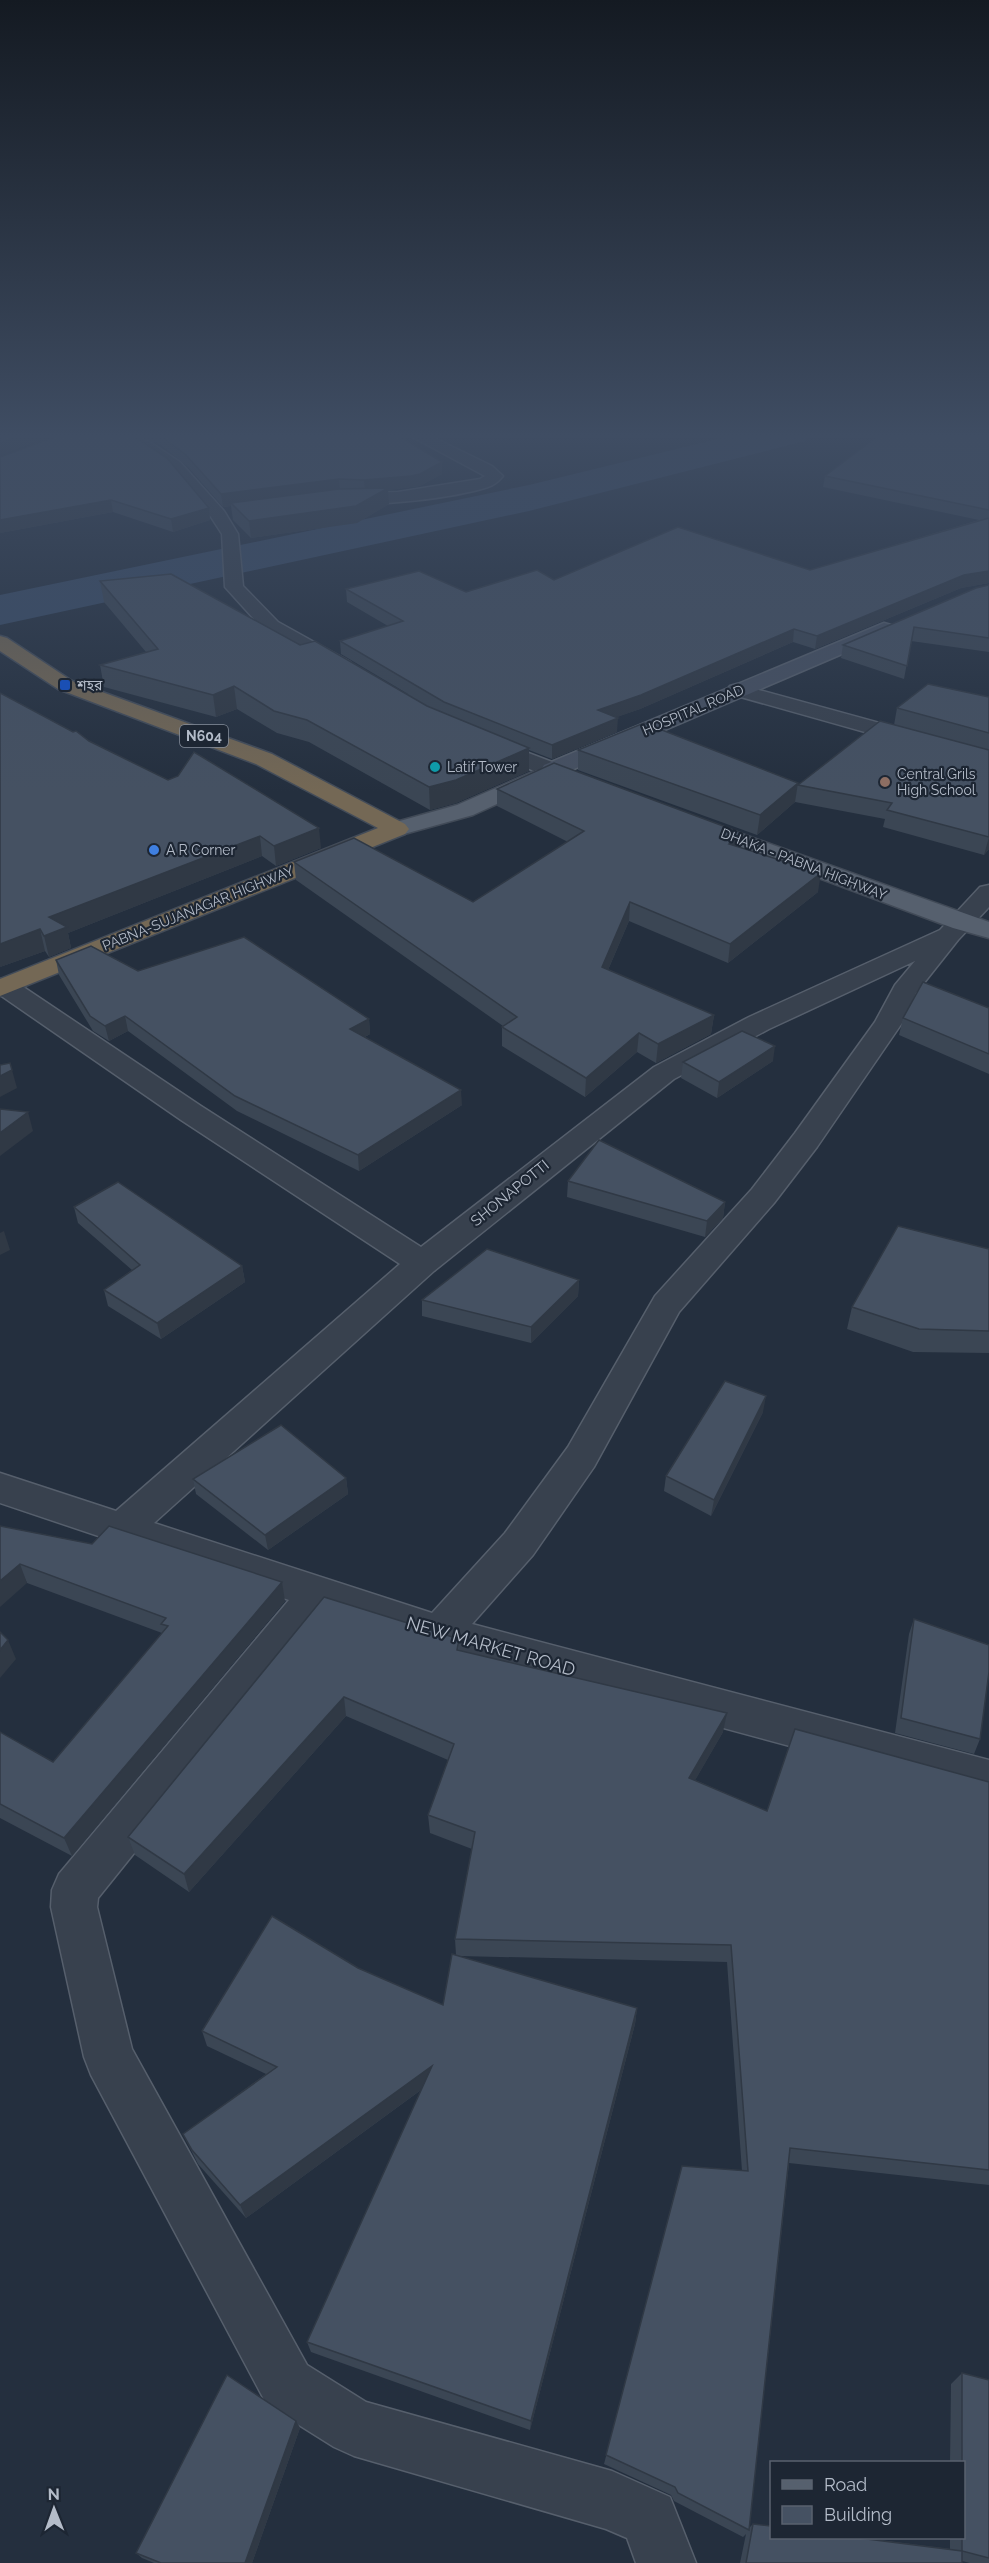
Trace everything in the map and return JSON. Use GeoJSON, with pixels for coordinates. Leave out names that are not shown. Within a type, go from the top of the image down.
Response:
{"type":"FeatureCollection","features":[{"type":"Feature","properties":{"kind":"highway","name":"N604"},"geometry":{"type":"LineString","coordinates":[[5,645],[65,685],[264,759],[397,829]]}},
{"type":"Feature","properties":{"kind":"highway","name":"PABNA-SUJANAGAR HIGHWAY"},"geometry":{"type":"LineString","coordinates":[[2,987],[397,829]]}},
{"type":"Feature","properties":{"kind":"main road","name":"HOSPITAL ROAD"},"geometry":{"type":"LineString","coordinates":[[397,829],[465,810],[552,770],[902,621]]}},
{"type":"Feature","properties":{"kind":"main road"},"geometry":{"type":"LineString","coordinates":[[552,770],[585,783]]}},
{"type":"Feature","properties":{"kind":"main road","name":"DHAKA - PABNA HIGHWAY"},"geometry":{"type":"LineString","coordinates":[[674,816],[966,929]]}},
{"type":"Feature","properties":{"kind":"street"},"geometry":{"type":"LineString","coordinates":[[231,553],[234,587],[271,626],[363,677]]}},
{"type":"Feature","properties":{"kind":"street"},"geometry":{"type":"LineString","coordinates":[[737,690],[989,760]]}},
{"type":"Feature","properties":{"kind":"street"},"geometry":{"type":"LineString","coordinates":[[468,735],[552,770]]}},
{"type":"Feature","properties":{"kind":"street"},"geometry":{"type":"LineString","coordinates":[[439,1633],[519,1544],[581,1457],[667,1304],[763,1196],[807,1140],[888,1023],[904,991],[966,929],[989,892]]}},
{"type":"Feature","properties":{"kind":"street","name":"SHONAPOTTI"},"geometry":{"type":"LineString","coordinates":[[122,1528],[422,1263],[664,1073],[759,1023],[966,929]]}},
{"type":"Feature","properties":{"kind":"street"},"geometry":{"type":"LineString","coordinates":[[2,987],[190,1113],[422,1263]]}},
{"type":"Feature","properties":{"kind":"street","name":"NEW MARKET ROAD"},"geometry":{"type":"LineString","coordinates":[[0,1488],[439,1633],[989,1780]]}},
{"type":"Feature","properties":{"kind":"street"},"geometry":{"type":"LineString","coordinates":[[319,1593],[75,1890],[74,1907],[109,2057],[287,2385],[354,2427],[612,2500],[649,2518],[666,2563]]}},
{"type":"Feature","properties":{"kind":"building"},"geometry":{"type":"Polygon","coordinates":[[[618,553],[757,553],[810,570],[870,553],[989,553],[989,571],[964,575],[817,636],[794,629],[641,695],[598,710],[618,718],[552,745],[444,702],[340,641],[403,621],[346,589],[419,571],[466,592],[537,570],[554,580],[618,553]]]}},
{"type":"Feature","properties":{"kind":"building"},"geometry":{"type":"Polygon","coordinates":[[[171,574],[300,645],[315,641],[427,706],[529,748],[456,780],[429,787],[307,720],[274,711],[234,686],[213,695],[100,665],[158,649],[100,581],[171,574]]]}},
{"type":"Feature","properties":{"kind":"building"},"geometry":{"type":"Polygon","coordinates":[[[989,585],[989,638],[914,627],[907,666],[843,645],[976,588],[989,585]]]}},
{"type":"Feature","properties":{"kind":"building"},"geometry":{"type":"Polygon","coordinates":[[[928,684],[989,697],[989,733],[897,708],[928,684]]]}},
{"type":"Feature","properties":{"kind":"building"},"geometry":{"type":"Polygon","coordinates":[[[0,693],[168,780],[178,776],[194,752],[319,828],[274,846],[260,836],[49,917],[67,927],[44,936],[40,929],[0,944],[0,693]]]}},
{"type":"Feature","properties":{"kind":"building"},"geometry":{"type":"Polygon","coordinates":[[[880,721],[989,750],[989,837],[887,810],[892,803],[798,785],[880,721]]]}},
{"type":"Feature","properties":{"kind":"building"},"geometry":{"type":"Polygon","coordinates":[[[644,723],[798,783],[760,815],[578,750],[644,723]]]}},
{"type":"Feature","properties":{"kind":"building"},"geometry":{"type":"Polygon","coordinates":[[[554,763],[742,833],[729,844],[821,873],[730,944],[630,902],[602,967],[714,1015],[658,1044],[639,1033],[586,1078],[502,1027],[517,1017],[294,862],[354,838],[473,902],[584,831],[497,789],[554,763]]]}},
{"type":"Feature","properties":{"kind":"building"},"geometry":{"type":"Polygon","coordinates":[[[244,937],[369,1019],[350,1029],[461,1090],[358,1155],[235,1096],[125,1016],[105,1026],[90,1016],[56,960],[91,946],[138,971],[244,937]]]}},
{"type":"Feature","properties":{"kind":"building"},"geometry":{"type":"Polygon","coordinates":[[[923,982],[989,1008],[989,1054],[903,1018],[923,982]]]}},
{"type":"Feature","properties":{"kind":"building"},"geometry":{"type":"Polygon","coordinates":[[[742,1031],[775,1046],[719,1082],[683,1062],[742,1031]]]}},
{"type":"Feature","properties":{"kind":"building"},"geometry":{"type":"Polygon","coordinates":[[[10,1063],[12,1070],[0,1076],[0,1065],[10,1063]]]}},
{"type":"Feature","properties":{"kind":"building"},"geometry":{"type":"Polygon","coordinates":[[[0,1109],[28,1112],[0,1133],[0,1109]]]}},
{"type":"Feature","properties":{"kind":"building"},"geometry":{"type":"Polygon","coordinates":[[[599,1140],[725,1202],[707,1221],[568,1181],[599,1140]]]}},
{"type":"Feature","properties":{"kind":"building"},"geometry":{"type":"Polygon","coordinates":[[[118,1182],[242,1266],[157,1323],[104,1290],[140,1265],[74,1207],[118,1182]]]}},
{"type":"Feature","properties":{"kind":"building"},"geometry":{"type":"Polygon","coordinates":[[[898,1226],[989,1249],[989,1331],[919,1329],[852,1307],[898,1226]]]}},
{"type":"Feature","properties":{"kind":"building"},"geometry":{"type":"Polygon","coordinates":[[[487,1249],[579,1280],[531,1327],[422,1300],[487,1249]]]}},
{"type":"Feature","properties":{"kind":"building"},"geometry":{"type":"Polygon","coordinates":[[[725,1381],[766,1396],[714,1500],[666,1476],[725,1381]]]}},
{"type":"Feature","properties":{"kind":"building"},"geometry":{"type":"Polygon","coordinates":[[[281,1425],[346,1478],[265,1535],[193,1479],[281,1425]]]}},
{"type":"Feature","properties":{"kind":"building"},"geometry":{"type":"Polygon","coordinates":[[[0,1526],[92,1544],[109,1526],[282,1582],[64,1838],[0,1804],[0,1732],[53,1762],[168,1626],[161,1624],[166,1618],[20,1564],[0,1581],[0,1526]]]}},
{"type":"Feature","properties":{"kind":"building"},"geometry":{"type":"Polygon","coordinates":[[[324,1597],[459,1639],[457,1650],[727,1713],[689,1778],[767,1811],[795,1729],[989,1782],[989,2170],[790,2148],[749,2530],[678,2493],[675,2487],[606,2455],[682,2166],[748,2171],[731,1945],[455,1939],[475,1832],[428,1815],[454,1744],[344,1697],[184,1874],[128,1837],[324,1597]]]}},
{"type":"Feature","properties":{"kind":"building"},"geometry":{"type":"Polygon","coordinates":[[[914,1619],[989,1645],[989,1672],[980,1739],[901,1718],[914,1619]]]}},
{"type":"Feature","properties":{"kind":"building"},"geometry":{"type":"Polygon","coordinates":[[[0,1632],[8,1640],[0,1650],[0,1632]]]}},
{"type":"Feature","properties":{"kind":"building"},"geometry":{"type":"Polygon","coordinates":[[[272,1916],[358,1968],[443,2005],[452,1954],[637,2008],[531,2421],[307,2342],[432,2066],[240,2205],[192,2150],[183,2134],[277,2067],[202,2031],[272,1916]]]}},
{"type":"Feature","properties":{"kind":"building"},"geometry":{"type":"Polygon","coordinates":[[[962,2373],[989,2380],[989,2558],[962,2551],[962,2539],[965,2539],[965,2461],[962,2461],[962,2373]]]}},
{"type":"Feature","properties":{"kind":"building"},"geometry":{"type":"Polygon","coordinates":[[[227,2375],[296,2421],[245,2563],[161,2563],[136,2553],[227,2375]]]}},
{"type":"Feature","properties":{"kind":"building"},"geometry":{"type":"Polygon","coordinates":[[[753,2524],[770,2526],[770,2539],[867,2539],[962,2551],[962,2563],[746,2563],[753,2524]]]}},
{"type":"Feature","properties":{"kind":"waterway"},"geometry":{"type":"LineString","coordinates":[[0,610],[271,553]]}},
{"type":"Feature","properties":{"kind":"place","name":"শহর"},"geometry":{"type":"Point","coordinates":[65,685]}},
{"type":"Feature","properties":{"kind":"place","name":"Latif Tower"},"geometry":{"type":"Point","coordinates":[435,767]}},
{"type":"Feature","properties":{"kind":"place","name":"Central Grils High School"},"geometry":{"type":"Point","coordinates":[885,782]}},
{"type":"Feature","properties":{"kind":"place","name":"A R Corner"},"geometry":{"type":"Point","coordinates":[154,850]}}]}
